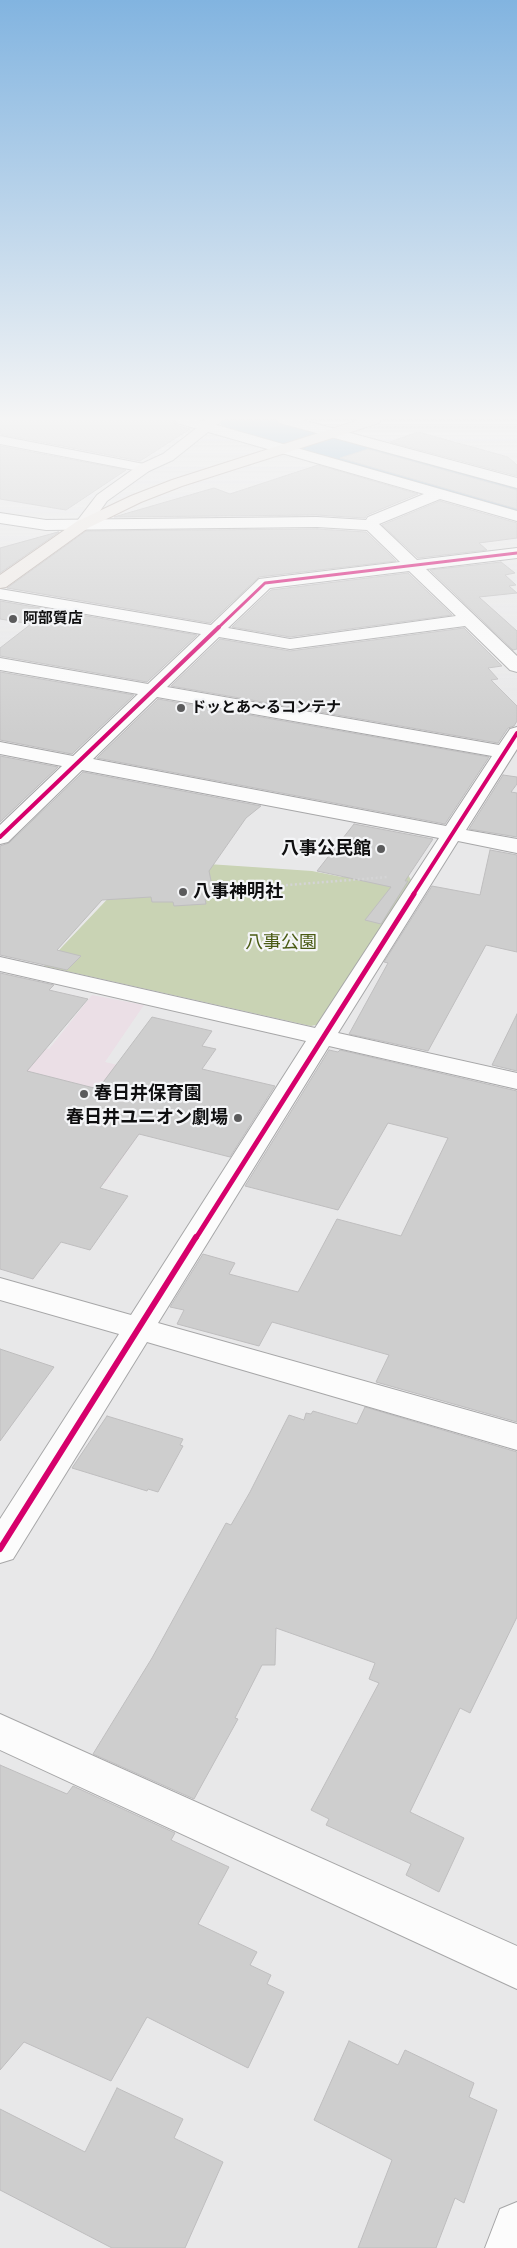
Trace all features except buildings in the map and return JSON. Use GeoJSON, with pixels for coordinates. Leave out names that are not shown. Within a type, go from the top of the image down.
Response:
{"type":"FeatureCollection","features":[{"type":"Feature","properties":{"kind":"main road"},"geometry":{"type":"LineString","coordinates":[[0,583],[82,525]]}},
{"type":"Feature","properties":{"kind":"street"},"geometry":{"type":"LineString","coordinates":[[45,525],[89,525]]}},
{"type":"Feature","properties":{"kind":"street"},"geometry":{"type":"LineString","coordinates":[[371,525],[517,666]]}},
{"type":"Feature","properties":{"kind":"street"},"geometry":{"type":"LineString","coordinates":[[0,837],[265,583],[517,552]]}},
{"type":"Feature","properties":{"kind":"street"},"geometry":{"type":"LineString","coordinates":[[0,594],[290,644],[470,620]]}},
{"type":"Feature","properties":{"kind":"street"},"geometry":{"type":"LineString","coordinates":[[0,664],[154,690],[511,742],[322,1037],[0,1549]]}},
{"type":"Feature","properties":{"kind":"street"},"geometry":{"type":"LineString","coordinates":[[0,748],[517,846]]}},
{"type":"Feature","properties":{"kind":"street"},"geometry":{"type":"LineString","coordinates":[[0,964],[517,1080]]}},
{"type":"Feature","properties":{"kind":"street"},"geometry":{"type":"LineString","coordinates":[[0,1289],[517,1437]]}},
{"type":"Feature","properties":{"kind":"street"},"geometry":{"type":"LineString","coordinates":[[0,1731],[517,1968]]}},
{"type":"Feature","properties":{"kind":"street"},"geometry":{"type":"LineString","coordinates":[[510,2248],[517,2226]]}},
{"type":"Feature","properties":{"kind":"path"},"geometry":{"type":"LineString","coordinates":[[250,888],[427,873]]}},
{"type":"Feature","properties":{"kind":"shaded area","name":"春日井保育園"},"geometry":{"type":"Polygon","coordinates":[[[92,995],[144,1005],[105,1062],[178,1079],[105,1183],[86,1177],[0,1169],[7,1039],[49,1049],[92,995]]]}},
{"type":"Feature","properties":{"kind":"green space","name":"八事公園"},"geometry":{"type":"Polygon","coordinates":[[[152,852],[208,864],[312,871],[342,877],[406,871],[411,880],[320,1024],[311,1026],[44,966],[152,852]]]}},
{"type":"Feature","properties":{"kind":"cycle path"},"geometry":{"type":"LineString","coordinates":[[0,837],[265,583],[517,553]]}},
{"type":"Feature","properties":{"kind":"cycle path"},"geometry":{"type":"LineString","coordinates":[[0,1549],[322,1037],[517,733]]}},
{"type":"Feature","properties":{"kind":"place","name":"阿部質店"},"geometry":{"type":"Point","coordinates":[13,619]}},
{"type":"Feature","properties":{"kind":"place","name":"ドッとあ〜るコンテナ"},"geometry":{"type":"Point","coordinates":[181,708]}},
{"type":"Feature","properties":{"kind":"place","name":"八事公民館"},"geometry":{"type":"Point","coordinates":[381,849]}},
{"type":"Feature","properties":{"kind":"place","name":"八事神明社"},"geometry":{"type":"Point","coordinates":[183,892]}},
{"type":"Feature","properties":{"kind":"place","name":"春日井保育園"},"geometry":{"type":"Point","coordinates":[84,1094]}},
{"type":"Feature","properties":{"kind":"place","name":"春日井ユニオン劇場"},"geometry":{"type":"Point","coordinates":[238,1118]}}]}
